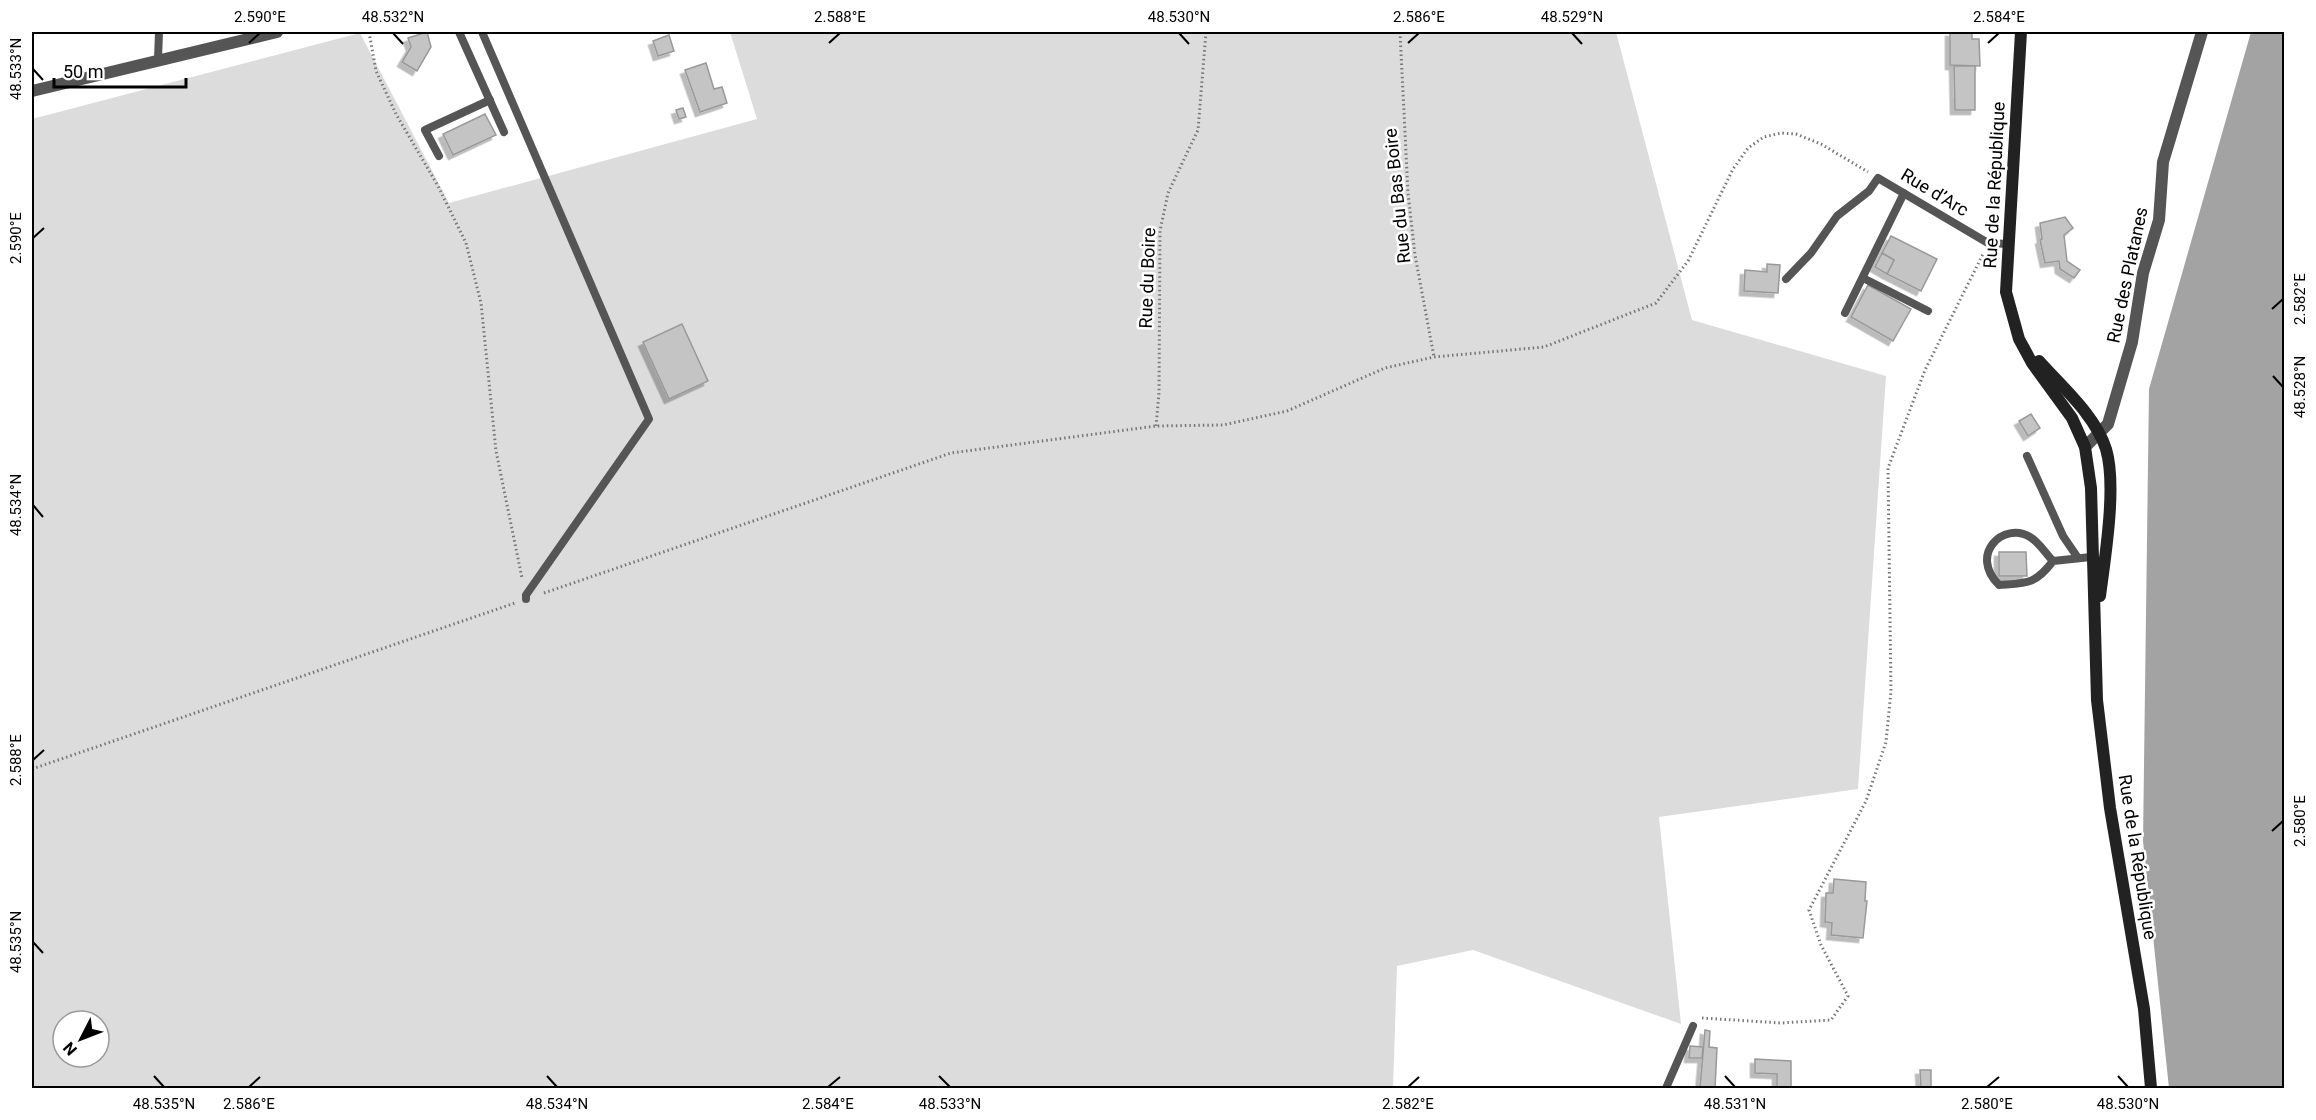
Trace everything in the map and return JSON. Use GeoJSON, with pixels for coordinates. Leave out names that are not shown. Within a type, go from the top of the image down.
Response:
{"type":"FeatureCollection","features":[{"type":"Feature","properties":{"kind":"main road","name":"Rue de la République"},"geometry":{"type":"LineString","coordinates":[[2021,32],[2006,292],[2019,339],[2032,363],[2072,418],[2085,447],[2091,488],[2085,557],[2096,630]]}},
{"type":"Feature","properties":{"kind":"main road","name":"Rue de la République"},"geometry":{"type":"LineString","coordinates":[[2019,339],[2086,414],[2106,449],[2110,480],[2096,630],[2097,700],[2110,808],[2144,1009],[2151,1089]]}},
{"type":"Feature","properties":{"kind":"street"},"geometry":{"type":"LineString","coordinates":[[32,92],[158,59],[277,32]]}},
{"type":"Feature","properties":{"kind":"street","name":"Rue des Platanes"},"geometry":{"type":"LineString","coordinates":[[2085,447],[2108,424],[2132,342],[2143,273],[2159,220],[2163,162],[2202,32]]}},
{"type":"Feature","properties":{"kind":"lane"},"geometry":{"type":"LineString","coordinates":[[158,59],[159,32]]}},
{"type":"Feature","properties":{"kind":"lane"},"geometry":{"type":"LineString","coordinates":[[459,32],[504,132]]}},
{"type":"Feature","properties":{"kind":"lane"},"geometry":{"type":"LineString","coordinates":[[482,32],[649,419],[526,597]]}},
{"type":"Feature","properties":{"kind":"lane"},"geometry":{"type":"LineString","coordinates":[[439,156],[425,130],[490,100]]}},
{"type":"Feature","properties":{"kind":"lane"},"geometry":{"type":"LineString","coordinates":[[1786,279],[1811,253],[1837,216],[1869,191],[1878,178]]}},
{"type":"Feature","properties":{"kind":"lane","name":"Rue d’Arc"},"geometry":{"type":"LineString","coordinates":[[1878,178],[1988,243],[2008,244]]}},
{"type":"Feature","properties":{"kind":"lane"},"geometry":{"type":"LineString","coordinates":[[1845,313],[1863,278],[1864,269],[1904,193]]}},
{"type":"Feature","properties":{"kind":"lane"},"geometry":{"type":"LineString","coordinates":[[1863,278],[1928,311]]}},
{"type":"Feature","properties":{"kind":"lane"},"geometry":{"type":"LineString","coordinates":[[2027,456],[2063,536],[2085,557]]}},
{"type":"Feature","properties":{"kind":"lane"},"geometry":{"type":"LineString","coordinates":[[2053,561],[2030,537],[2015,533],[2002,536],[1992,545],[1985,561],[1989,575],[1999,585],[2030,583],[2043,574],[2053,561],[2085,557]]}},
{"type":"Feature","properties":{"kind":"lane"},"geometry":{"type":"LineString","coordinates":[[1666,1089],[1693,1026]]}},
{"type":"Feature","properties":{"kind":"path"},"geometry":{"type":"LineString","coordinates":[[369,32],[376,71],[396,114],[438,186],[466,243],[481,303],[496,451],[526,597]]}},
{"type":"Feature","properties":{"kind":"path","name":"Rue du Boire"},"geometry":{"type":"LineString","coordinates":[[1156,426],[1159,393],[1160,231],[1168,193],[1198,130],[1206,32]]}},
{"type":"Feature","properties":{"kind":"path","name":"Rue du Bas Boire"},"geometry":{"type":"LineString","coordinates":[[1400,32],[1408,193],[1415,255],[1434,357]]}},
{"type":"Feature","properties":{"kind":"path"},"geometry":{"type":"LineString","coordinates":[[32,769],[526,597],[951,453],[1156,426],[1223,425],[1287,411],[1385,368],[1434,357],[1544,347],[1656,303],[1688,261],[1733,169],[1748,148],[1764,137],[1781,133],[1796,134],[1821,144],[1878,178]]}},
{"type":"Feature","properties":{"kind":"path"},"geometry":{"type":"LineString","coordinates":[[1693,1026],[1699,1017],[1781,1023],[1831,1020],[1848,996],[1821,945],[1809,910],[1866,801],[1886,742],[1891,691],[1888,468],[1925,370],[1976,268]]}},
{"type":"Feature","properties":{"kind":"shaded area"},"geometry":{"type":"Polygon","coordinates":[[[730,32],[1616,32],[1692,320],[1886,376],[1858,789],[1659,817],[1681,1024],[1473,950],[1397,966],[1393,1088],[32,1088],[32,119],[360,33],[449,203],[757,119],[730,32]]]}},
{"type":"Feature","properties":{"kind":"shaded area"},"geometry":{"type":"Polygon","coordinates":[[[2251,32],[2284,32],[2284,1088],[2169,1088],[2143,841],[2149,389],[2251,32]]]}},
{"type":"Feature","properties":{"kind":"building"},"geometry":{"type":"Polygon","coordinates":[[[427,32],[431,47],[417,71],[402,62],[411,47],[408,38],[427,32]]]}},
{"type":"Feature","properties":{"kind":"building"},"geometry":{"type":"Polygon","coordinates":[[[1950,32],[1972,32],[1972,39],[1979,39],[1980,66],[1950,65],[1950,32]]]}},
{"type":"Feature","properties":{"kind":"building"},"geometry":{"type":"Polygon","coordinates":[[[669,35],[674,51],[658,56],[653,41],[669,35]]]}},
{"type":"Feature","properties":{"kind":"building"},"geometry":{"type":"Polygon","coordinates":[[[706,63],[714,89],[722,87],[727,103],[700,112],[685,70],[706,63]]]}},
{"type":"Feature","properties":{"kind":"building"},"geometry":{"type":"Polygon","coordinates":[[[1954,66],[1975,66],[1975,110],[1955,110],[1954,66]]]}},
{"type":"Feature","properties":{"kind":"building"},"geometry":{"type":"Polygon","coordinates":[[[683,108],[686,117],[679,119],[676,110],[683,108]]]}},
{"type":"Feature","properties":{"kind":"building"},"geometry":{"type":"Polygon","coordinates":[[[485,114],[496,135],[453,155],[443,134],[485,114]]]}},
{"type":"Feature","properties":{"kind":"building"},"geometry":{"type":"Polygon","coordinates":[[[2065,217],[2073,228],[2064,235],[2067,261],[2080,270],[2074,278],[2060,269],[2059,261],[2045,263],[2040,240],[2042,239],[2040,223],[2065,217]]]}},
{"type":"Feature","properties":{"kind":"building"},"geometry":{"type":"Polygon","coordinates":[[[1891,236],[1937,259],[1921,291],[1887,274],[1894,260],[1882,253],[1891,236]]]}},
{"type":"Feature","properties":{"kind":"building"},"geometry":{"type":"Polygon","coordinates":[[[1882,253],[1894,260],[1887,274],[1875,267],[1882,253]]]}},
{"type":"Feature","properties":{"kind":"building"},"geometry":{"type":"Polygon","coordinates":[[[1767,264],[1780,265],[1778,293],[1744,291],[1745,270],[1767,272],[1767,264]]]}},
{"type":"Feature","properties":{"kind":"building"},"geometry":{"type":"Polygon","coordinates":[[[1868,285],[1911,309],[1893,341],[1851,317],[1868,285]]]}},
{"type":"Feature","properties":{"kind":"building"},"geometry":{"type":"Polygon","coordinates":[[[682,324],[708,381],[669,399],[643,342],[682,324]]]}},
{"type":"Feature","properties":{"kind":"building"},"geometry":{"type":"Polygon","coordinates":[[[2031,414],[2040,428],[2028,436],[2019,421],[2031,414]]]}},
{"type":"Feature","properties":{"kind":"building"},"geometry":{"type":"Polygon","coordinates":[[[1999,552],[2026,552],[2027,576],[1999,576],[1999,552]]]}},
{"type":"Feature","properties":{"kind":"building"},"geometry":{"type":"Polygon","coordinates":[[[1834,879],[1866,882],[1865,901],[1867,901],[1863,938],[1831,935],[1832,923],[1825,922],[1826,893],[1833,893],[1834,879]]]}},
{"type":"Feature","properties":{"kind":"building"},"geometry":{"type":"Polygon","coordinates":[[[1705,1030],[1710,1031],[1709,1047],[1717,1048],[1715,1088],[1700,1088],[1705,1030]]]}},
{"type":"Feature","properties":{"kind":"building"},"geometry":{"type":"Polygon","coordinates":[[[1690,1046],[1703,1047],[1702,1058],[1689,1058],[1690,1046]]]}},
{"type":"Feature","properties":{"kind":"building"},"geometry":{"type":"Polygon","coordinates":[[[1755,1059],[1791,1061],[1791,1088],[1777,1088],[1777,1074],[1755,1073],[1755,1059]]]}},
{"type":"Feature","properties":{"kind":"building"},"geometry":{"type":"Polygon","coordinates":[[[1920,1070],[1931,1070],[1931,1088],[1921,1088],[1920,1070]]]}}]}
